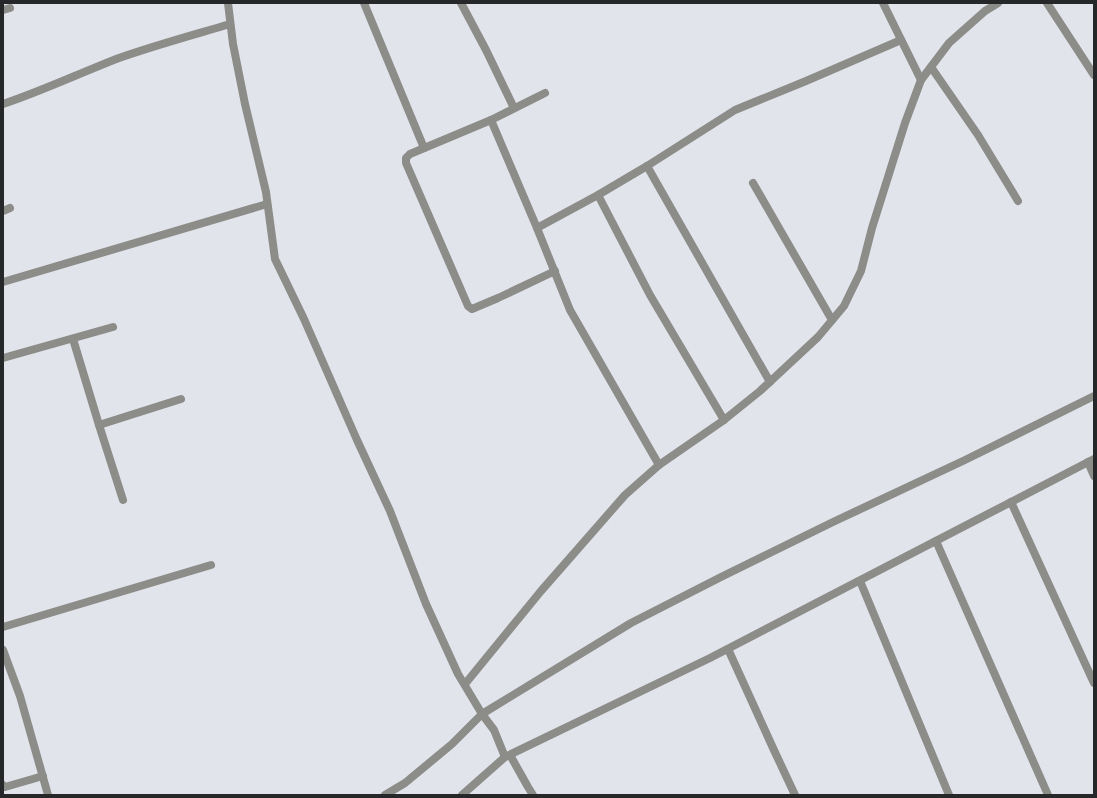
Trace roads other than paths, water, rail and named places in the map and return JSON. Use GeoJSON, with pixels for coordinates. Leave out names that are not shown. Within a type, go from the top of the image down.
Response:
{"type":"FeatureCollection","features":[{"type":"Feature","properties":{"kind":"street"},"geometry":{"type":"LineString","coordinates":[[228,3],[233,44],[245,104],[266,192],[275,259],[304,319],[390,511],[426,604],[458,674],[533,795]]}},
{"type":"Feature","properties":{"kind":"street"},"geometry":{"type":"LineString","coordinates":[[364,3],[424,148]]}},
{"type":"Feature","properties":{"kind":"street"},"geometry":{"type":"LineString","coordinates":[[461,3],[514,108]]}},
{"type":"Feature","properties":{"kind":"street"},"geometry":{"type":"LineString","coordinates":[[883,3],[921,80]]}},
{"type":"Feature","properties":{"kind":"street"},"geometry":{"type":"LineString","coordinates":[[465,684],[541,591],[625,494],[658,465],[724,420],[760,391],[818,337],[844,306],[861,271],[876,214],[905,123],[921,80],[949,43],[985,11],[998,3]]}},
{"type":"Feature","properties":{"kind":"street"},"geometry":{"type":"LineString","coordinates":[[1047,3],[1094,75]]}},
{"type":"Feature","properties":{"kind":"street"},"geometry":{"type":"LineString","coordinates":[[3,104],[32,94],[119,58],[230,24]]}},
{"type":"Feature","properties":{"kind":"street"},"geometry":{"type":"LineString","coordinates":[[537,228],[598,195],[647,166],[735,110],[901,40]]}},
{"type":"Feature","properties":{"kind":"street"},"geometry":{"type":"LineString","coordinates":[[931,67],[978,135],[1018,201]]}},
{"type":"Feature","properties":{"kind":"street"},"geometry":{"type":"LineString","coordinates":[[545,93],[491,120],[410,154],[406,158],[406,163],[468,306],[472,309],[555,271]]}},
{"type":"Feature","properties":{"kind":"street"},"geometry":{"type":"LineString","coordinates":[[491,120],[570,310],[658,465]]}},
{"type":"Feature","properties":{"kind":"street"},"geometry":{"type":"LineString","coordinates":[[647,166],[770,382]]}},
{"type":"Feature","properties":{"kind":"street"},"geometry":{"type":"LineString","coordinates":[[753,183],[832,320]]}},
{"type":"Feature","properties":{"kind":"street"},"geometry":{"type":"LineString","coordinates":[[598,195],[650,295],[724,420]]}},
{"type":"Feature","properties":{"kind":"street"},"geometry":{"type":"LineString","coordinates":[[3,282],[268,204]]}},
{"type":"Feature","properties":{"kind":"street"},"geometry":{"type":"LineString","coordinates":[[3,358],[113,328]]}},
{"type":"Feature","properties":{"kind":"street"},"geometry":{"type":"LineString","coordinates":[[73,339],[123,500]]}},
{"type":"Feature","properties":{"kind":"street"},"geometry":{"type":"LineString","coordinates":[[385,795],[405,783],[452,744],[482,714],[624,627],[735,570],[965,460],[1094,396]]}},
{"type":"Feature","properties":{"kind":"street"},"geometry":{"type":"LineString","coordinates":[[99,425],[181,399]]}},
{"type":"Feature","properties":{"kind":"street"},"geometry":{"type":"LineString","coordinates":[[462,795],[508,756],[728,649],[1091,461],[1094,476]]}},
{"type":"Feature","properties":{"kind":"street"},"geometry":{"type":"LineString","coordinates":[[1011,502],[1094,683]]}},
{"type":"Feature","properties":{"kind":"street"},"geometry":{"type":"LineString","coordinates":[[936,541],[1048,795]]}},
{"type":"Feature","properties":{"kind":"street"},"geometry":{"type":"LineString","coordinates":[[3,627],[211,565]]}},
{"type":"Feature","properties":{"kind":"street"},"geometry":{"type":"LineString","coordinates":[[860,581],[949,795]]}},
{"type":"Feature","properties":{"kind":"street"},"geometry":{"type":"LineString","coordinates":[[728,649],[772,748],[795,795]]}},
{"type":"Feature","properties":{"kind":"street"},"geometry":{"type":"LineString","coordinates":[[3,650],[20,696],[48,795]]}},
{"type":"Feature","properties":{"kind":"street"},"geometry":{"type":"LineString","coordinates":[[4,787],[43,776]]}}]}
